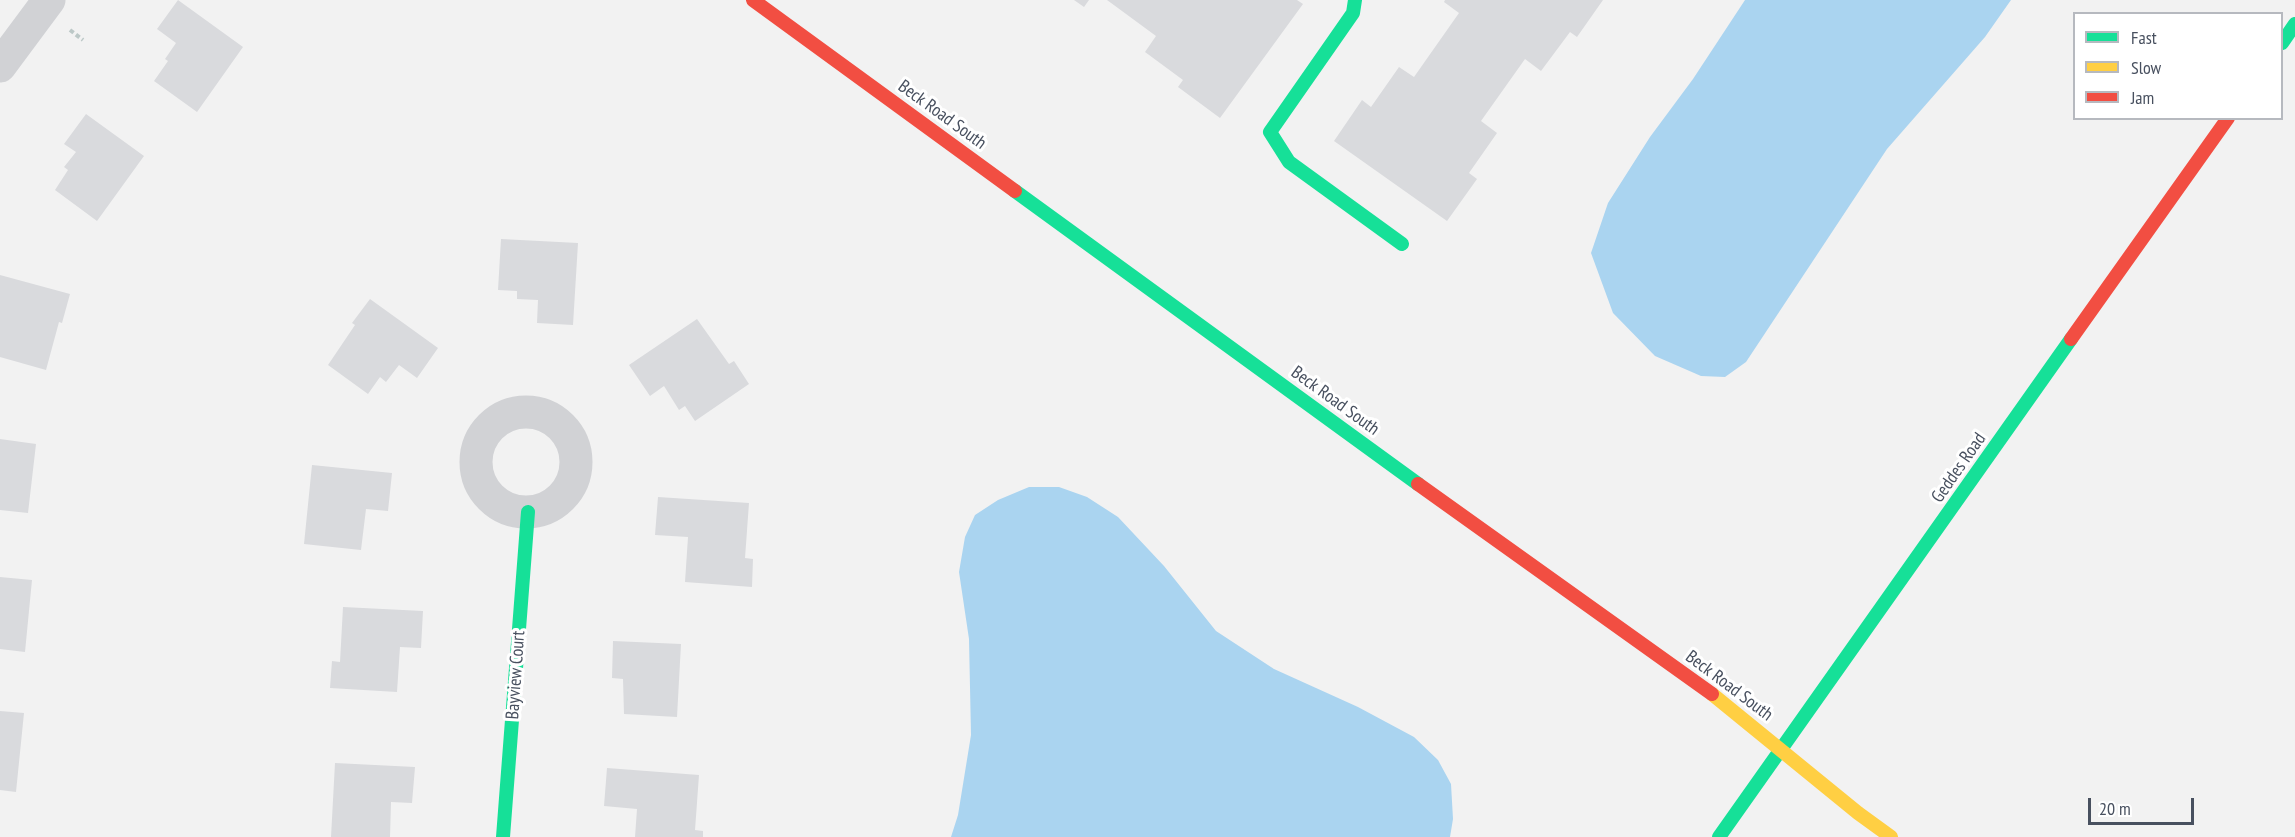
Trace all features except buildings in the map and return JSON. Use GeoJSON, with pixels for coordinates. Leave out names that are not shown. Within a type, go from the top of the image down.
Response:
{"type":"FeatureCollection","features":[{"type":"Feature","properties":{"kind":"main road","name":"Beck Road South"},"geometry":{"type":"LineString","coordinates":[[753,0],[1548,578],[1707,690],[1858,813],[1892,837]]}},
{"type":"Feature","properties":{"kind":"main road"},"geometry":{"type":"LineString","coordinates":[[1355,0],[1353,13],[1270,132],[1289,162],[1402,244]]}},
{"type":"Feature","properties":{"kind":"main road"},"geometry":{"type":"LineString","coordinates":[[2283,42],[2295,24]]}},
{"type":"Feature","properties":{"kind":"main road","name":"Geddes Road"},"geometry":{"type":"LineString","coordinates":[[1719,837],[2227,120]]}},
{"type":"Feature","properties":{"kind":"main road","name":"Bayview Court"},"geometry":{"type":"LineString","coordinates":[[503,837],[528,512]]}},
{"type":"Feature","properties":{"kind":"street"},"geometry":{"type":"LineString","coordinates":[[0,66],[10,33],[57,14]]}},
{"type":"Feature","properties":{"kind":"path"},"geometry":{"type":"LineString","coordinates":[[57,14],[83,40]]}},
{"type":"Feature","properties":{"kind":"water"},"geometry":{"type":"Polygon","coordinates":[[[1745,0],[2011,0],[1985,37],[1887,149],[1746,362],[1725,377],[1701,376],[1655,356],[1613,313],[1591,253],[1608,203],[1650,137],[1693,79],[1745,0]]]}},
{"type":"Feature","properties":{"kind":"water"},"geometry":{"type":"Polygon","coordinates":[[[1029,487],[1059,487],[1087,497],[1118,517],[1164,566],[1216,631],[1274,669],[1358,707],[1414,737],[1438,760],[1451,784],[1453,819],[1450,837],[951,837],[958,815],[971,735],[969,639],[959,572],[965,537],[975,515],[998,500],[1029,487]]]}},
{"type":"Feature","properties":{"kind":"traffic: fast"},"geometry":{"type":"LineString","coordinates":[[1355,0],[1353,13],[1270,132],[1289,162],[1402,244]]}},
{"type":"Feature","properties":{"kind":"traffic: fast"},"geometry":{"type":"LineString","coordinates":[[2283,42],[2295,24]]}},
{"type":"Feature","properties":{"kind":"traffic: fast"},"geometry":{"type":"LineString","coordinates":[[1015,191],[1418,484]]}},
{"type":"Feature","properties":{"kind":"traffic: fast"},"geometry":{"type":"LineString","coordinates":[[1719,837],[2071,339]]}},
{"type":"Feature","properties":{"kind":"traffic: fast"},"geometry":{"type":"LineString","coordinates":[[503,837],[528,512]]}},
{"type":"Feature","properties":{"kind":"traffic: slow"},"geometry":{"type":"LineString","coordinates":[[1712,694],[1858,813],[1891,837]]}},
{"type":"Feature","properties":{"kind":"traffic: jam"},"geometry":{"type":"LineString","coordinates":[[753,0],[1015,191]]}},
{"type":"Feature","properties":{"kind":"traffic: jam"},"geometry":{"type":"LineString","coordinates":[[2071,339],[2227,120]]}},
{"type":"Feature","properties":{"kind":"traffic: jam"},"geometry":{"type":"LineString","coordinates":[[1418,484],[1712,694]]}}]}
